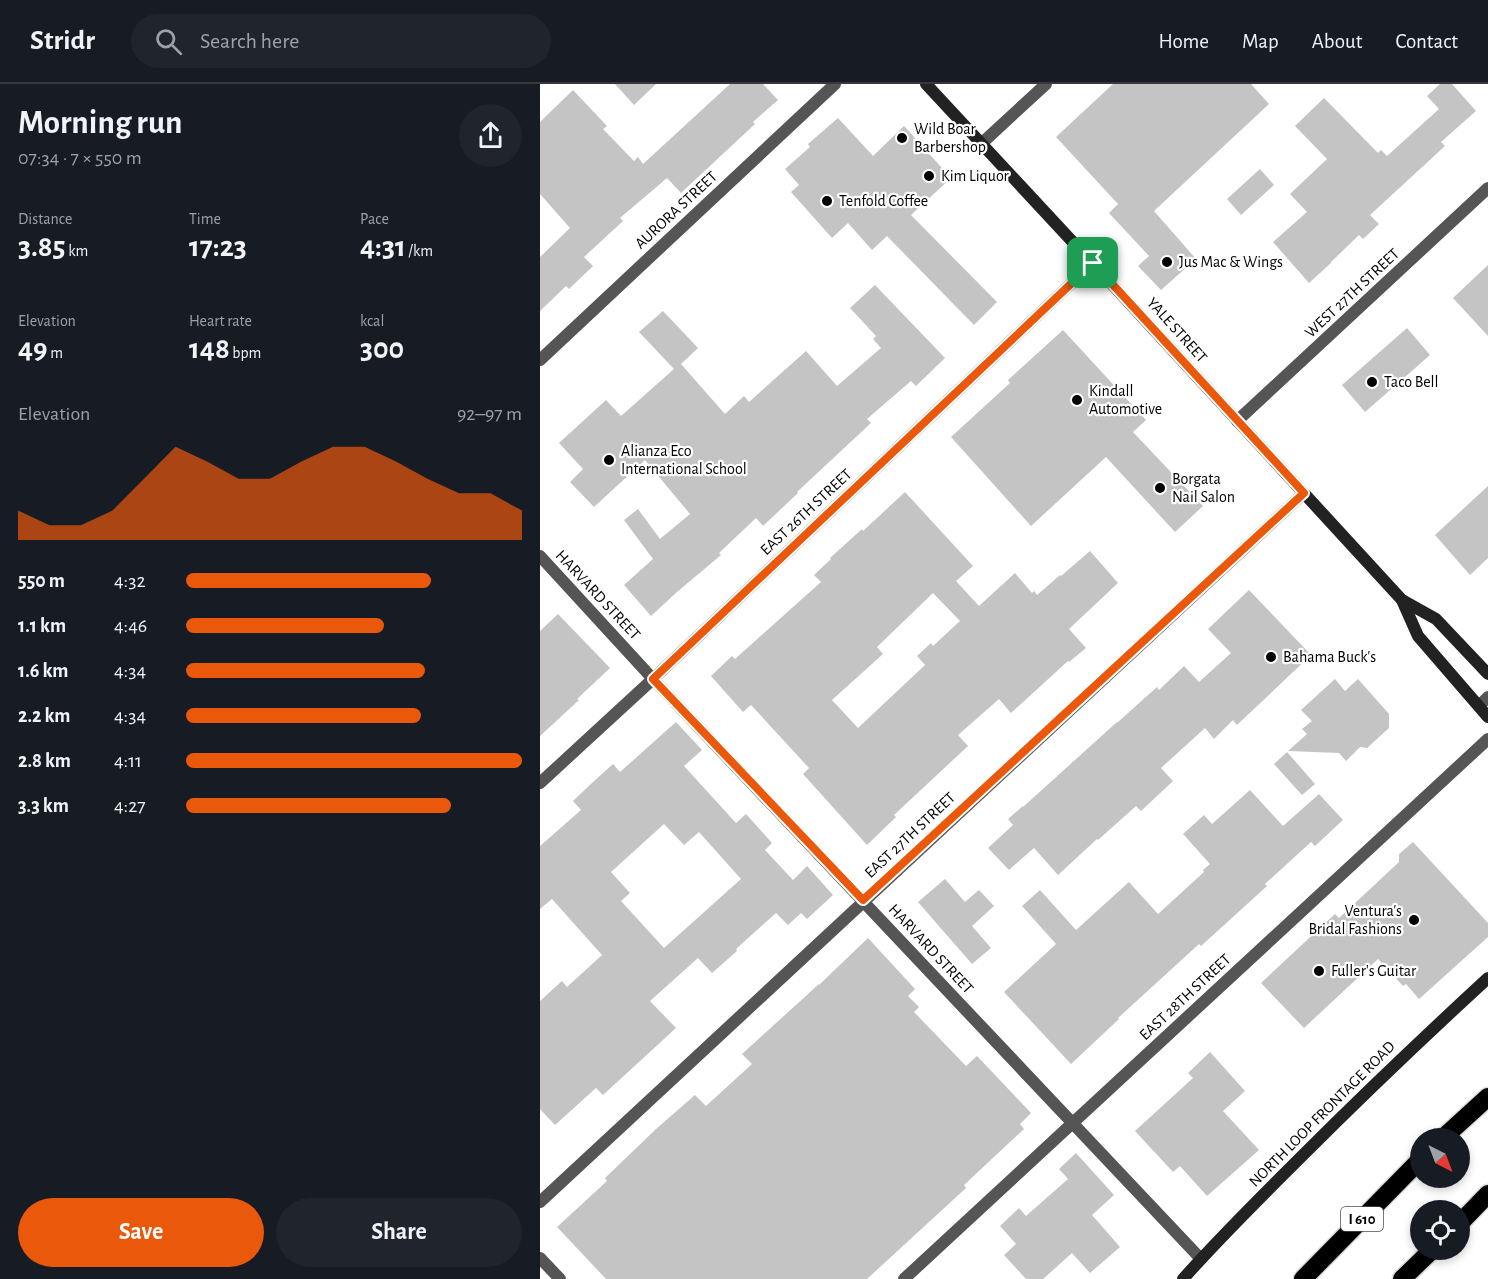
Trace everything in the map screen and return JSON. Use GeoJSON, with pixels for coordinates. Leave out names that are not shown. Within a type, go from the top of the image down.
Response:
{"type":"FeatureCollection","features":[{"type":"Feature","properties":{"kind":"highway"},"geometry":{"type":"LineString","coordinates":[[1454,1128],[1488,1097]]}},
{"type":"Feature","properties":{"kind":"highway","name":"I 610"},"geometry":{"type":"LineString","coordinates":[[1303,1279],[1410,1170]]}},
{"type":"Feature","properties":{"kind":"highway"},"geometry":{"type":"LineString","coordinates":[[1470,1213],[1488,1194]]}},
{"type":"Feature","properties":{"kind":"highway"},"geometry":{"type":"LineString","coordinates":[[1402,1279],[1422,1260]]}},
{"type":"Feature","properties":{"kind":"main road","name":"YALE STREET"},"geometry":{"type":"LineString","coordinates":[[926,84],[1402,600],[1436,619],[1488,674]]}},
{"type":"Feature","properties":{"kind":"main road","name":"YALE STREET"},"geometry":{"type":"LineString","coordinates":[[1402,600],[1418,636],[1483,702],[1488,717]]}},
{"type":"Feature","properties":{"kind":"main road","name":"NORTH LOOP FRONTAGE ROAD"},"geometry":{"type":"LineString","coordinates":[[1184,1279],[1272,1185],[1374,1084],[1488,978]]}},
{"type":"Feature","properties":{"kind":"street","name":"AURORA STREET"},"geometry":{"type":"LineString","coordinates":[[540,360],[835,84]]}},
{"type":"Feature","properties":{"kind":"street"},"geometry":{"type":"LineString","coordinates":[[981,144],[1046,84]]}},
{"type":"Feature","properties":{"kind":"street","name":"WEST 27TH STREET"},"geometry":{"type":"LineString","coordinates":[[1237,421],[1488,188]]}},
{"type":"Feature","properties":{"kind":"street","name":"EAST 26TH STREET"},"geometry":{"type":"LineString","coordinates":[[540,783],[1093,263]]}},
{"type":"Feature","properties":{"kind":"street","name":"EAST 27TH STREET"},"geometry":{"type":"LineString","coordinates":[[540,1202],[1304,493]]}},
{"type":"Feature","properties":{"kind":"street","name":"HARVARD STREET"},"geometry":{"type":"LineString","coordinates":[[540,556],[653,679],[1201,1259]]}},
{"type":"Feature","properties":{"kind":"street","name":"EAST 28TH STREET"},"geometry":{"type":"LineString","coordinates":[[904,1279],[1488,739]]}},
{"type":"Feature","properties":{"kind":"street"},"geometry":{"type":"LineString","coordinates":[[540,1258],[560,1279]]}},
{"type":"Feature","properties":{"kind":"building"},"geometry":{"type":"Polygon","coordinates":[[[615,84],[656,84],[634,105],[615,84]]]}},
{"type":"Feature","properties":{"kind":"building"},"geometry":{"type":"Polygon","coordinates":[[[730,84],[763,84],[778,100],[681,193],[667,178],[620,218],[623,221],[584,257],[593,266],[569,289],[566,286],[540,311],[540,257],[570,228],[540,194],[540,122],[573,90],[607,126],[603,129],[634,161],[638,157],[643,164],[730,84]]]}},
{"type":"Feature","properties":{"kind":"building"},"geometry":{"type":"Polygon","coordinates":[[[1113,84],[1251,84],[1269,104],[1154,211],[1196,259],[1161,290],[1138,266],[1149,256],[1109,213],[1118,204],[1056,137],[1113,84]]]}},
{"type":"Feature","properties":{"kind":"building"},"geometry":{"type":"Polygon","coordinates":[[[1440,84],[1452,84],[1476,111],[1441,142],[1445,146],[1370,215],[1379,224],[1363,239],[1359,235],[1309,283],[1273,242],[1307,212],[1290,194],[1327,159],[1295,126],[1324,98],[1378,153],[1381,150],[1387,156],[1439,109],[1427,96],[1440,84]]]}},
{"type":"Feature","properties":{"kind":"building"},"geometry":{"type":"Polygon","coordinates":[[[838,118],[873,156],[904,126],[951,178],[911,215],[997,302],[974,325],[887,236],[872,250],[848,223],[832,238],[791,192],[799,185],[785,169],[810,147],[808,144],[838,118]]]}},
{"type":"Feature","properties":{"kind":"building"},"geometry":{"type":"Polygon","coordinates":[[[1260,169],[1274,185],[1241,215],[1227,199],[1260,169]]]}},
{"type":"Feature","properties":{"kind":"building"},"geometry":{"type":"Polygon","coordinates":[[[1488,265],[1488,336],[1453,298],[1488,265]]]}},
{"type":"Feature","properties":{"kind":"building"},"geometry":{"type":"Polygon","coordinates":[[[875,285],[945,358],[916,386],[911,381],[867,419],[871,423],[763,526],[756,518],[719,553],[721,555],[651,616],[624,585],[653,559],[624,520],[638,509],[660,539],[690,514],[645,460],[594,507],[570,482],[583,469],[559,443],[606,400],[621,416],[674,369],[639,332],[663,311],[698,348],[681,364],[725,414],[744,396],[749,402],[806,351],[837,386],[881,348],[873,339],[876,336],[850,308],[875,285]]]}},
{"type":"Feature","properties":{"kind":"building"},"geometry":{"type":"Polygon","coordinates":[[[1407,328],[1430,355],[1365,412],[1342,385],[1407,328]]]}},
{"type":"Feature","properties":{"kind":"building"},"geometry":{"type":"Polygon","coordinates":[[[1063,330],[1146,420],[1133,432],[1203,506],[1175,532],[1106,457],[1031,526],[951,437],[1010,383],[1008,380],[1063,330]]]}},
{"type":"Feature","properties":{"kind":"building"},"geometry":{"type":"Polygon","coordinates":[[[1488,486],[1488,558],[1470,575],[1435,535],[1488,486]]]}},
{"type":"Feature","properties":{"kind":"building"},"geometry":{"type":"Polygon","coordinates":[[[905,492],[973,566],[956,581],[979,606],[1015,573],[1032,593],[1034,591],[1037,595],[1090,551],[1118,583],[1069,629],[1086,648],[1068,661],[1011,713],[999,699],[958,735],[968,746],[894,815],[896,817],[867,845],[803,774],[809,768],[751,705],[743,712],[711,676],[732,656],[735,659],[821,582],[814,575],[862,529],[863,531],[905,492]],[[933,593],[877,647],[883,654],[832,700],[858,728],[925,665],[917,656],[931,643],[933,646],[960,621],[933,593]]]}},
{"type":"Feature","properties":{"kind":"building"},"geometry":{"type":"Polygon","coordinates":[[[1249,590],[1311,655],[1237,725],[1233,720],[1214,739],[1205,728],[1161,768],[1173,781],[1141,811],[1136,806],[1058,875],[1034,848],[1009,870],[988,848],[1013,825],[1008,819],[1157,687],[1159,690],[1184,666],[1199,682],[1231,653],[1208,629],[1249,590]]]}},
{"type":"Feature","properties":{"kind":"building"},"geometry":{"type":"Polygon","coordinates":[[[558,614],[610,668],[540,736],[540,631],[558,614]]]}},
{"type":"Feature","properties":{"kind":"building"},"geometry":{"type":"Polygon","coordinates":[[[1335,679],[1345,691],[1358,679],[1389,714],[1389,728],[1367,748],[1360,747],[1346,761],[1339,753],[1288,751],[1307,734],[1302,729],[1312,721],[1301,710],[1335,679]]]}},
{"type":"Feature","properties":{"kind":"building"},"geometry":{"type":"Polygon","coordinates":[[[676,722],[702,750],[684,766],[736,823],[746,814],[772,843],[765,850],[793,880],[807,866],[833,895],[807,919],[801,913],[788,925],[776,913],[712,973],[698,958],[650,1001],[676,1028],[603,1095],[596,1088],[555,1125],[540,1109],[540,1001],[562,981],[567,987],[602,955],[552,899],[540,909],[540,846],[581,810],[573,801],[593,782],[613,764],[620,772],[676,722]],[[664,824],[611,872],[630,893],[621,901],[664,948],[741,879],[699,832],[684,845],[664,824]]]}},
{"type":"Feature","properties":{"kind":"building"},"geometry":{"type":"Polygon","coordinates":[[[1287,752],[1315,784],[1302,795],[1274,764],[1287,752]]]}},
{"type":"Feature","properties":{"kind":"building"},"geometry":{"type":"Polygon","coordinates":[[[1250,790],[1283,826],[1319,794],[1343,820],[1315,846],[1311,842],[1265,884],[1267,886],[1201,946],[1199,944],[1071,1064],[1004,992],[1056,944],[1022,906],[1040,890],[1076,930],[1129,882],[1158,914],[1210,864],[1183,834],[1204,815],[1212,824],[1250,790]]]}},
{"type":"Feature","properties":{"kind":"building","name":"Ventura's Bridal Fashions"},"geometry":{"type":"Polygon","coordinates":[[[1413,842],[1488,923],[1488,937],[1419,999],[1406,984],[1403,986],[1378,959],[1304,1028],[1261,983],[1335,914],[1339,918],[1399,862],[1399,854],[1413,842]]]}},
{"type":"Feature","properties":{"kind":"building"},"geometry":{"type":"Polygon","coordinates":[[[945,879],[965,902],[979,890],[994,906],[972,926],[991,948],[972,964],[918,902],[945,879]]]}},
{"type":"Feature","properties":{"kind":"building"},"geometry":{"type":"Polygon","coordinates":[[[868,938],[915,989],[908,996],[919,1007],[914,1012],[966,1066],[977,1056],[1031,1113],[1020,1124],[1024,1129],[964,1185],[966,1188],[867,1279],[606,1279],[557,1227],[607,1181],[605,1178],[656,1129],[695,1095],[706,1106],[752,1064],[742,1054],[868,938]]]}},
{"type":"Feature","properties":{"kind":"building"},"geometry":{"type":"Polygon","coordinates":[[[1210,1052],[1245,1091],[1223,1111],[1259,1150],[1207,1196],[1180,1166],[1173,1172],[1135,1131],[1193,1078],[1188,1073],[1210,1052]]]}},
{"type":"Feature","properties":{"kind":"building"},"geometry":{"type":"Polygon","coordinates":[[[1076,1153],[1114,1195],[1092,1215],[1120,1247],[1090,1273],[1072,1253],[1043,1279],[1026,1279],[1004,1255],[1016,1244],[1000,1226],[1019,1208],[1026,1216],[1068,1179],[1059,1169],[1076,1153]]]}},
{"type":"Feature","properties":{"kind":"place","name":"Wild Boar Barbershop"},"geometry":{"type":"Point","coordinates":[902,138]}},
{"type":"Feature","properties":{"kind":"place","name":"Kim Liquor"},"geometry":{"type":"Point","coordinates":[929,176]}},
{"type":"Feature","properties":{"kind":"place","name":"Tenfold Coffee"},"geometry":{"type":"Point","coordinates":[827,201]}},
{"type":"Feature","properties":{"kind":"place","name":"Jus Mac & Wings"},"geometry":{"type":"Point","coordinates":[1167,262]}},
{"type":"Feature","properties":{"kind":"place","name":"Taco Bell"},"geometry":{"type":"Point","coordinates":[1372,382]}},
{"type":"Feature","properties":{"kind":"place","name":"Kindall Automotive"},"geometry":{"type":"Point","coordinates":[1077,400]}},
{"type":"Feature","properties":{"kind":"place","name":"Alianza Eco International School"},"geometry":{"type":"Point","coordinates":[609,460]}},
{"type":"Feature","properties":{"kind":"place","name":"Borgata Nail Salon"},"geometry":{"type":"Point","coordinates":[1160,488]}},
{"type":"Feature","properties":{"kind":"place","name":"Bahama Buck's"},"geometry":{"type":"Point","coordinates":[1271,657]}},
{"type":"Feature","properties":{"kind":"place","name":"Ventura's Bridal Fashions"},"geometry":{"type":"Point","coordinates":[1414,920]}},
{"type":"Feature","properties":{"kind":"place","name":"Fuller's Guitar"},"geometry":{"type":"Point","coordinates":[1319,971]}},
{"type":"Feature","properties":{"kind":"route"},"geometry":{"type":"LineString","coordinates":[[1093,263],[1304,493],[863,900],[653,679],[1093,263]]}}]}
